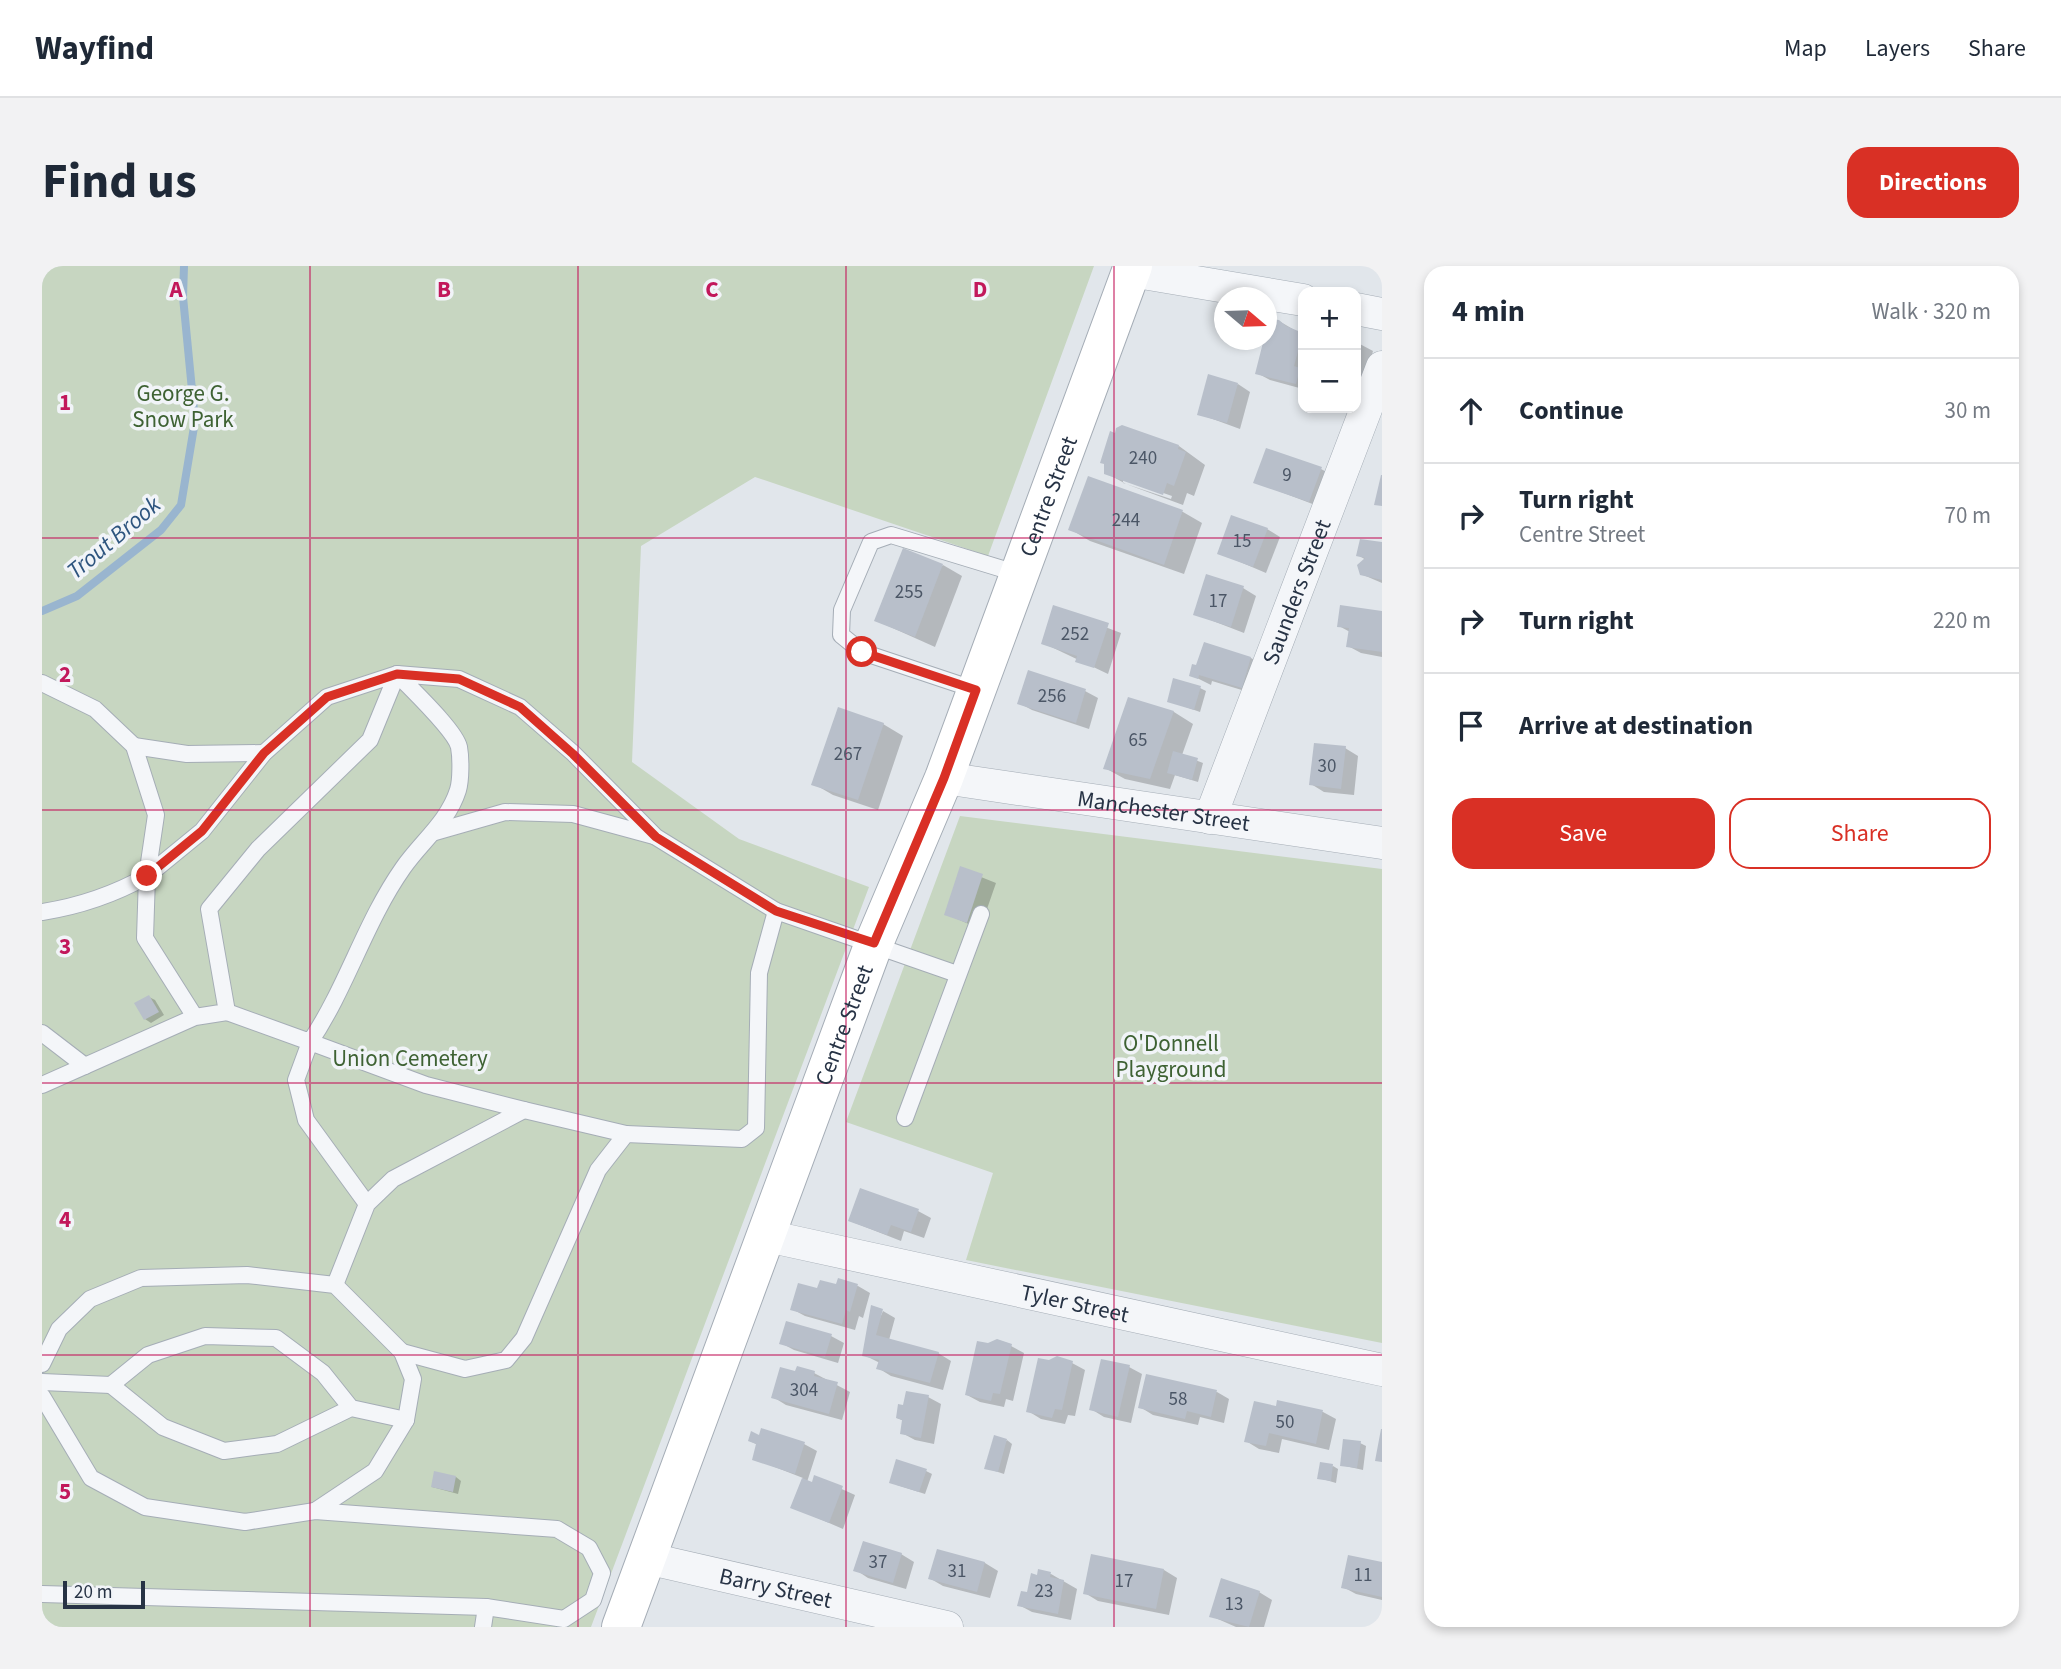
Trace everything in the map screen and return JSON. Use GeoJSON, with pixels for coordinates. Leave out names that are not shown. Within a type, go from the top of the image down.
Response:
{"type":"FeatureCollection","features":[{"type":"Feature","properties":{"kind":"main road","name":"Centre Street"},"geometry":{"type":"LineString","coordinates":[[621,1627],[874,943],[944,778],[1132,268]]}},
{"type":"Feature","properties":{"kind":"street"},"geometry":{"type":"LineString","coordinates":[[1132,268],[1298,299]]}},
{"type":"Feature","properties":{"kind":"street"},"geometry":{"type":"LineString","coordinates":[[1361,310],[1382,313]]}},
{"type":"Feature","properties":{"kind":"street","name":"Saunders Street"},"geometry":{"type":"LineString","coordinates":[[1210,818],[1382,367]]}},
{"type":"Feature","properties":{"kind":"street","name":"Manchester Street"},"geometry":{"type":"LineString","coordinates":[[944,778],[1382,843]]}},
{"type":"Feature","properties":{"kind":"street","name":"Tyler Street"},"geometry":{"type":"LineString","coordinates":[[767,1236],[1382,1370]]}},
{"type":"Feature","properties":{"kind":"street","name":"Barry Street"},"geometry":{"type":"LineString","coordinates":[[646,1558],[947,1627]]}},
{"type":"Feature","properties":{"kind":"lane"},"geometry":{"type":"LineString","coordinates":[[976,690],[862,652],[841,635],[842,610],[871,542],[879,537],[891,535],[1019,574]]}},
{"type":"Feature","properties":{"kind":"lane"},"geometry":{"type":"LineString","coordinates":[[367,1204],[306,1120],[296,1080],[310,1042],[332,1008],[371,922],[403,867],[435,832],[459,789],[459,746],[432,710],[397,674]]}},
{"type":"Feature","properties":{"kind":"lane"},"geometry":{"type":"LineString","coordinates":[[227,1012],[209,909],[258,849],[370,740],[397,674]]}},
{"type":"Feature","properties":{"kind":"lane"},"geometry":{"type":"LineString","coordinates":[[42,912],[78,906],[118,892],[147,876],[202,831],[264,753],[327,697],[397,674],[459,679],[520,707],[573,754],[656,837],[776,911],[957,974]]}},
{"type":"Feature","properties":{"kind":"lane"},"geometry":{"type":"LineString","coordinates":[[42,683],[95,709],[134,747],[156,815],[147,876],[145,938],[195,1017]]}},
{"type":"Feature","properties":{"kind":"lane"},"geometry":{"type":"LineString","coordinates":[[134,747],[187,754],[264,753]]}},
{"type":"Feature","properties":{"kind":"lane"},"geometry":{"type":"LineString","coordinates":[[435,832],[505,812],[573,814],[656,837]]}},
{"type":"Feature","properties":{"kind":"lane"},"geometry":{"type":"LineString","coordinates":[[42,1085],[195,1017],[227,1012],[426,1085],[524,1110],[626,1134],[742,1139],[756,1128],[759,974],[776,911]]}},
{"type":"Feature","properties":{"kind":"lane"},"geometry":{"type":"LineString","coordinates":[[905,1118],[981,914]]}},
{"type":"Feature","properties":{"kind":"lane"},"geometry":{"type":"LineString","coordinates":[[42,1033],[85,1066]]}},
{"type":"Feature","properties":{"kind":"lane"},"geometry":{"type":"LineString","coordinates":[[335,1285],[367,1204],[393,1179],[524,1110]]}},
{"type":"Feature","properties":{"kind":"lane"},"geometry":{"type":"LineString","coordinates":[[402,1352],[465,1369],[506,1360],[524,1338],[598,1170],[626,1134]]}},
{"type":"Feature","properties":{"kind":"lane"},"geometry":{"type":"LineString","coordinates":[[42,1363],[59,1329],[90,1299],[141,1278],[247,1275],[335,1285],[402,1352],[413,1379],[406,1420],[375,1471],[315,1511]]}},
{"type":"Feature","properties":{"kind":"lane"},"geometry":{"type":"LineString","coordinates":[[111,1385],[148,1355],[205,1336],[276,1338],[323,1373],[351,1408]]}},
{"type":"Feature","properties":{"kind":"lane"},"geometry":{"type":"LineString","coordinates":[[42,1382],[111,1385],[163,1427],[224,1451],[277,1444],[351,1408],[406,1420]]}},
{"type":"Feature","properties":{"kind":"lane"},"geometry":{"type":"LineString","coordinates":[[42,1396],[91,1478],[145,1507],[245,1522],[315,1511],[556,1529],[589,1548],[602,1573],[593,1600],[564,1619],[486,1606],[42,1594]]}},
{"type":"Feature","properties":{"kind":"lane"},"geometry":{"type":"LineString","coordinates":[[483,1627],[486,1606]]}},
{"type":"Feature","properties":{"kind":"green space","name":"Union Cemetery"},"geometry":{"type":"Polygon","coordinates":[[[42,266],[1094,266],[988,556],[755,477],[641,546],[632,762],[739,839],[869,887],[591,1627],[42,1627],[42,266]]]}},
{"type":"Feature","properties":{"kind":"green space","name":"O'Donnell Playground"},"geometry":{"type":"Polygon","coordinates":[[[960,816],[1382,869],[1382,1343],[966,1260],[993,1173],[846,1122],[960,816]]]}},
{"type":"Feature","properties":{"kind":"building"},"geometry":{"type":"Polygon","coordinates":[[[1277,320],[1298,331],[1298,351],[1294,366],[1298,367],[1296,384],[1255,374],[1261,350],[1277,350],[1277,320]]]}},
{"type":"Feature","properties":{"kind":"building"},"geometry":{"type":"Polygon","coordinates":[[[1208,374],[1238,383],[1227,423],[1197,415],[1208,374]]]}},
{"type":"Feature","properties":{"kind":"building"},"geometry":{"type":"Polygon","coordinates":[[[1122,425],[1179,445],[1178,449],[1186,452],[1174,486],[1167,483],[1163,495],[1104,474],[1104,464],[1100,463],[1110,431],[1115,433],[1116,428],[1122,425]]]}},
{"type":"Feature","properties":{"kind":"building"},"geometry":{"type":"Polygon","coordinates":[[[1266,448],[1322,467],[1309,502],[1253,483],[1266,448]]]}},
{"type":"Feature","properties":{"kind":"building"},"geometry":{"type":"Polygon","coordinates":[[[1382,475],[1382,506],[1374,505],[1382,475]]]}},
{"type":"Feature","properties":{"kind":"building"},"geometry":{"type":"Polygon","coordinates":[[[1088,476],[1183,510],[1164,565],[1068,530],[1088,476]]]}},
{"type":"Feature","properties":{"kind":"building"},"geometry":{"type":"Polygon","coordinates":[[[1231,515],[1268,528],[1253,567],[1217,554],[1231,515]]]}},
{"type":"Feature","properties":{"kind":"building"},"geometry":{"type":"Polygon","coordinates":[[[1360,539],[1382,542],[1382,580],[1360,575],[1357,565],[1365,558],[1356,556],[1360,539]]]}},
{"type":"Feature","properties":{"kind":"building"},"geometry":{"type":"Polygon","coordinates":[[[903,548],[943,564],[915,637],[874,621],[903,548]]]}},
{"type":"Feature","properties":{"kind":"building"},"geometry":{"type":"Polygon","coordinates":[[[1206,574],[1244,586],[1231,627],[1193,615],[1206,574]]]}},
{"type":"Feature","properties":{"kind":"building"},"geometry":{"type":"Polygon","coordinates":[[[1053,605],[1109,623],[1094,668],[1075,662],[1077,656],[1041,644],[1053,605]]]}},
{"type":"Feature","properties":{"kind":"building"},"geometry":{"type":"Polygon","coordinates":[[[1340,605],[1382,611],[1382,652],[1346,647],[1349,628],[1337,627],[1340,605]]]}},
{"type":"Feature","properties":{"kind":"building"},"geometry":{"type":"Polygon","coordinates":[[[1204,642],[1251,657],[1242,688],[1199,675],[1198,679],[1189,676],[1204,642]]]}},
{"type":"Feature","properties":{"kind":"building"},"geometry":{"type":"Polygon","coordinates":[[[1028,670],[1086,689],[1076,723],[1017,704],[1028,670]]]}},
{"type":"Feature","properties":{"kind":"building"},"geometry":{"type":"Polygon","coordinates":[[[1173,678],[1201,686],[1194,710],[1167,702],[1173,678]]]}},
{"type":"Feature","properties":{"kind":"building"},"geometry":{"type":"Polygon","coordinates":[[[1128,697],[1174,711],[1150,779],[1103,769],[1128,697]]]}},
{"type":"Feature","properties":{"kind":"building"},"geometry":{"type":"Polygon","coordinates":[[[838,707],[884,723],[858,800],[811,785],[838,707]]]}},
{"type":"Feature","properties":{"kind":"building"},"geometry":{"type":"Polygon","coordinates":[[[1314,743],[1346,746],[1341,789],[1309,785],[1314,743]]]}},
{"type":"Feature","properties":{"kind":"building"},"geometry":{"type":"Polygon","coordinates":[[[1173,751],[1198,758],[1192,780],[1167,773],[1173,751]]]}},
{"type":"Feature","properties":{"kind":"building"},"geometry":{"type":"Polygon","coordinates":[[[960,866],[983,874],[967,923],[944,915],[960,866]]]}},
{"type":"Feature","properties":{"kind":"building"},"geometry":{"type":"Polygon","coordinates":[[[149,995],[159,1012],[144,1020],[134,1003],[149,995]]]}},
{"type":"Feature","properties":{"kind":"building"},"geometry":{"type":"Polygon","coordinates":[[[860,1188],[919,1209],[911,1232],[891,1225],[887,1235],[848,1221],[860,1188]]]}},
{"type":"Feature","properties":{"kind":"building"},"geometry":{"type":"Polygon","coordinates":[[[838,1278],[858,1284],[850,1312],[846,1310],[842,1324],[790,1310],[798,1283],[817,1288],[820,1280],[836,1284],[838,1278]]]}},
{"type":"Feature","properties":{"kind":"building"},"geometry":{"type":"Polygon","coordinates":[[[871,1305],[883,1309],[876,1335],[939,1352],[930,1383],[876,1369],[879,1360],[862,1356],[871,1305]]]}},
{"type":"Feature","properties":{"kind":"building"},"geometry":{"type":"Polygon","coordinates":[[[786,1321],[832,1334],[825,1357],[779,1344],[786,1321]]]}},
{"type":"Feature","properties":{"kind":"building"},"geometry":{"type":"Polygon","coordinates":[[[997,1339],[1012,1344],[1000,1394],[993,1393],[991,1401],[965,1395],[977,1341],[988,1343],[997,1339]]]}},
{"type":"Feature","properties":{"kind":"building"},"geometry":{"type":"Polygon","coordinates":[[[1057,1356],[1073,1361],[1062,1410],[1055,1409],[1052,1418],[1026,1412],[1038,1358],[1049,1360],[1057,1356]]]}},
{"type":"Feature","properties":{"kind":"building"},"geometry":{"type":"Polygon","coordinates":[[[1101,1359],[1130,1365],[1118,1417],[1089,1410],[1101,1359]]]}},
{"type":"Feature","properties":{"kind":"building"},"geometry":{"type":"Polygon","coordinates":[[[797,1366],[815,1371],[814,1376],[838,1382],[829,1414],[771,1398],[780,1367],[795,1371],[797,1366]]]}},
{"type":"Feature","properties":{"kind":"building"},"geometry":{"type":"Polygon","coordinates":[[[1146,1374],[1217,1390],[1211,1417],[1187,1411],[1185,1419],[1138,1408],[1146,1374]]]}},
{"type":"Feature","properties":{"kind":"building"},"geometry":{"type":"Polygon","coordinates":[[[906,1391],[929,1395],[921,1438],[900,1434],[902,1420],[896,1418],[898,1404],[903,1405],[906,1391]]]}},
{"type":"Feature","properties":{"kind":"building"},"geometry":{"type":"Polygon","coordinates":[[[1277,1400],[1323,1410],[1316,1444],[1269,1433],[1266,1446],[1244,1442],[1254,1401],[1276,1406],[1277,1400]]]}},
{"type":"Feature","properties":{"kind":"building"},"geometry":{"type":"Polygon","coordinates":[[[761,1428],[805,1442],[795,1474],[752,1460],[756,1444],[748,1441],[751,1431],[759,1435],[761,1428]]]}},
{"type":"Feature","properties":{"kind":"building"},"geometry":{"type":"Polygon","coordinates":[[[1382,1429],[1382,1462],[1375,1461],[1382,1429]]]}},
{"type":"Feature","properties":{"kind":"building"},"geometry":{"type":"Polygon","coordinates":[[[994,1435],[1007,1439],[998,1472],[984,1469],[994,1435]]]}},
{"type":"Feature","properties":{"kind":"building"},"geometry":{"type":"Polygon","coordinates":[[[1343,1439],[1361,1441],[1357,1468],[1340,1466],[1343,1439]]]}},
{"type":"Feature","properties":{"kind":"building"},"geometry":{"type":"Polygon","coordinates":[[[896,1459],[927,1469],[919,1492],[889,1483],[896,1459]]]}},
{"type":"Feature","properties":{"kind":"building"},"geometry":{"type":"Polygon","coordinates":[[[1320,1462],[1333,1464],[1331,1481],[1317,1479],[1320,1462]]]}},
{"type":"Feature","properties":{"kind":"building"},"geometry":{"type":"Polygon","coordinates":[[[434,1471],[456,1476],[453,1492],[431,1487],[434,1471]]]}},
{"type":"Feature","properties":{"kind":"building"},"geometry":{"type":"Polygon","coordinates":[[[814,1475],[843,1486],[829,1523],[790,1508],[802,1478],[812,1482],[814,1475]]]}},
{"type":"Feature","properties":{"kind":"building"},"geometry":{"type":"Polygon","coordinates":[[[863,1541],[902,1553],[893,1583],[853,1571],[863,1541]]]}},
{"type":"Feature","properties":{"kind":"building"},"geometry":{"type":"Polygon","coordinates":[[[937,1549],[985,1562],[977,1592],[928,1579],[937,1549]]]}},
{"type":"Feature","properties":{"kind":"building"},"geometry":{"type":"Polygon","coordinates":[[[1091,1554],[1164,1569],[1156,1609],[1083,1594],[1091,1554]]]}},
{"type":"Feature","properties":{"kind":"building"},"geometry":{"type":"Polygon","coordinates":[[[1348,1555],[1382,1562],[1382,1597],[1341,1588],[1348,1555]]]}},
{"type":"Feature","properties":{"kind":"building"},"geometry":{"type":"Polygon","coordinates":[[[1038,1569],[1051,1572],[1050,1577],[1064,1580],[1058,1614],[1017,1606],[1021,1591],[1027,1592],[1031,1573],[1037,1575],[1038,1569]]]}},
{"type":"Feature","properties":{"kind":"building"},"geometry":{"type":"Polygon","coordinates":[[[1221,1578],[1260,1591],[1249,1627],[1209,1617],[1221,1578]]]}},
{"type":"Feature","properties":{"kind":"waterway","name":"Trout Brook"},"geometry":{"type":"LineString","coordinates":[[42,611],[77,596],[161,530],[181,505],[195,421],[183,297],[184,266]]}},
{"type":"Feature","properties":{"kind":"route"},"geometry":{"type":"LineString","coordinates":[[147,876],[202,831],[264,753],[327,697],[397,674],[459,679],[520,707],[573,754],[656,837],[776,911],[874,943],[944,778],[976,690],[862,652]]}},
{"type":"Feature","properties":{"kind":"park label","name":"George G. Snow Park"},"geometry":{"type":"Point","coordinates":[183,406]}}]}
